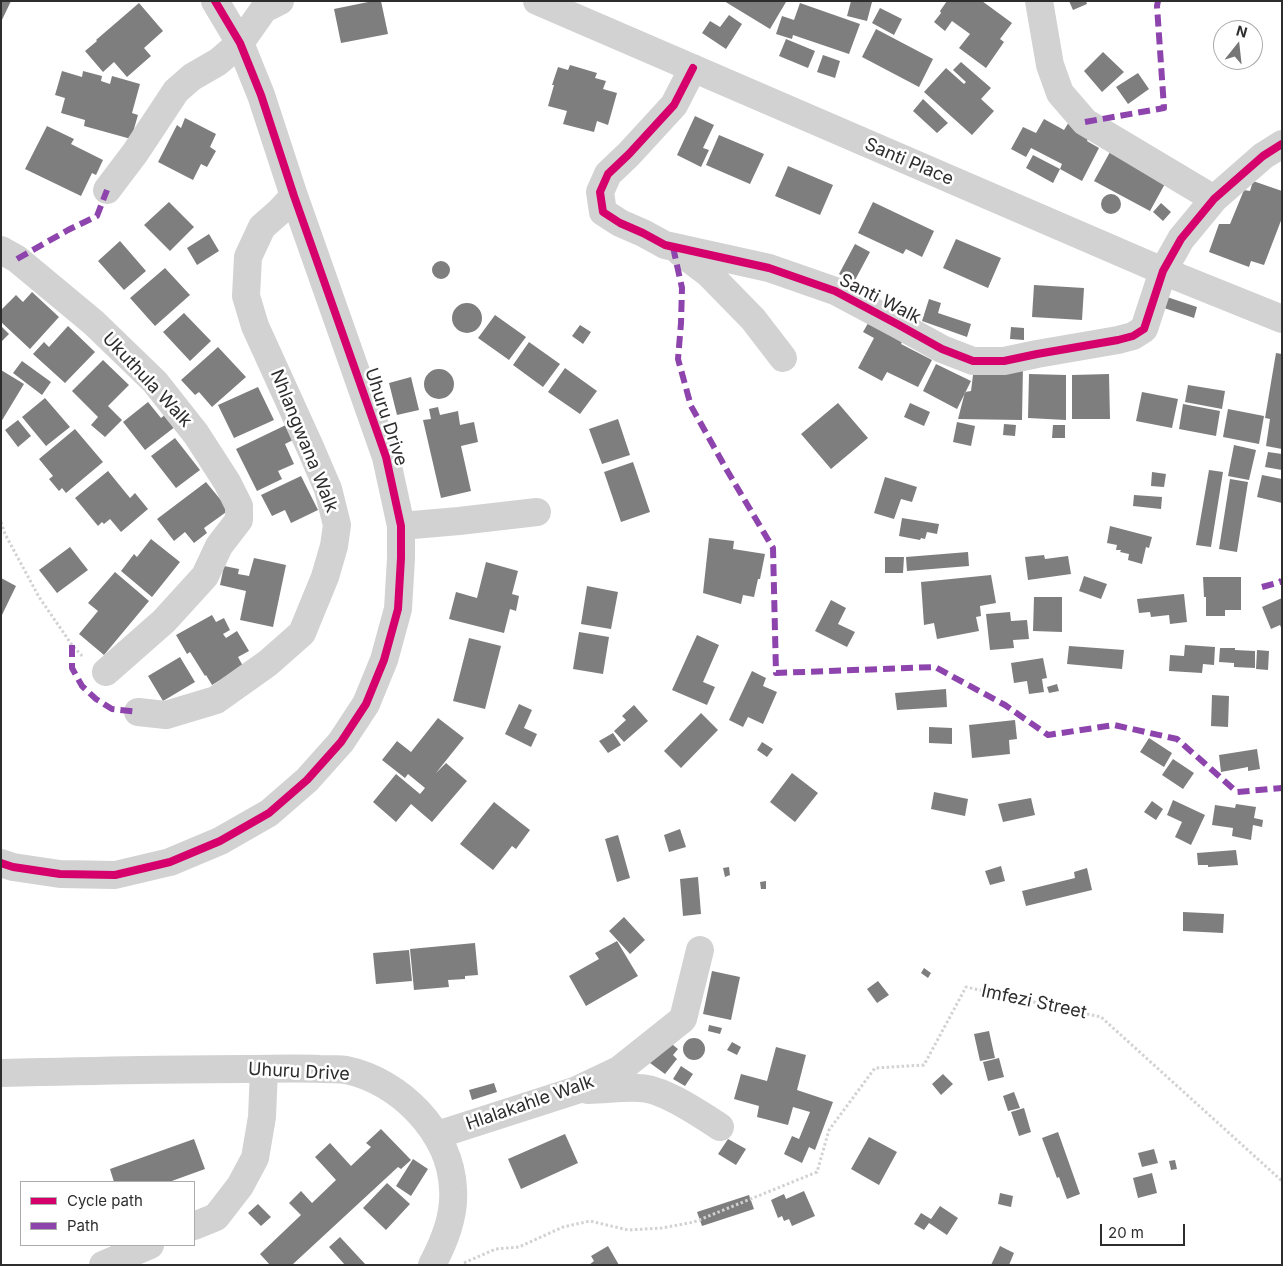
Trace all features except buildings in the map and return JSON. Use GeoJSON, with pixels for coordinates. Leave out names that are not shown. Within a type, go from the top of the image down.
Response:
{"type":"FeatureCollection","features":[{"type":"Feature","properties":{"kind":"street","name":"Uhuru Drive"},"geometry":{"type":"LineString","coordinates":[[1,864],[60,874],[115,875],[170,862],[220,841],[269,813],[307,780],[341,742],[366,704],[384,660],[398,609],[401,526],[386,457],[294,196],[261,95],[240,43],[215,1]]}},
{"type":"Feature","properties":{"kind":"street"},"geometry":{"type":"LineString","coordinates":[[107,190],[135,153],[176,91],[192,77],[218,62],[240,43],[264,9],[280,1]]}},
{"type":"Feature","properties":{"kind":"street","name":"Santi Place"},"geometry":{"type":"LineString","coordinates":[[537,1],[594,13],[693,68],[1162,271],[1282,319]]}},
{"type":"Feature","properties":{"kind":"street"},"geometry":{"type":"LineString","coordinates":[[1039,1],[1050,65],[1060,93],[1084,122],[1214,199]]}},
{"type":"Feature","properties":{"kind":"street","name":"Santi Walk"},"geometry":{"type":"LineString","coordinates":[[693,68],[674,105],[608,174],[600,192],[603,212],[620,223],[644,233],[665,245],[769,268],[835,291],[942,349],[973,362],[1004,361],[1118,340],[1133,336],[1144,329],[1162,271],[1181,239],[1214,199],[1263,156],[1282,144]]}},
{"type":"Feature","properties":{"kind":"street","name":"Nhlangwana Walk"},"geometry":{"type":"LineString","coordinates":[[138,712],[166,715],[216,700],[268,663],[302,633],[325,577],[334,546],[337,525],[328,490],[255,326],[246,296],[248,257],[262,227],[294,196]]}},
{"type":"Feature","properties":{"kind":"street"},"geometry":{"type":"LineString","coordinates":[[672,247],[715,280],[753,319],[783,358]]}},
{"type":"Feature","properties":{"kind":"street","name":"Ukuthula Walk"},"geometry":{"type":"LineString","coordinates":[[1,250],[16,259],[94,323],[155,382],[196,434],[227,482],[239,506],[240,520],[219,546],[205,576],[164,622],[106,672]]}},
{"type":"Feature","properties":{"kind":"street"},"geometry":{"type":"LineString","coordinates":[[401,526],[537,512]]}},
{"type":"Feature","properties":{"kind":"street","name":"Hlalakahle Walk"},"geometry":{"type":"LineString","coordinates":[[437,1135],[577,1090],[619,1070],[683,1019],[700,950]]}},
{"type":"Feature","properties":{"kind":"street","name":"Uhuru Drive"},"geometry":{"type":"LineString","coordinates":[[1,1073],[302,1068],[346,1070],[375,1080],[399,1094],[413,1106],[437,1135],[448,1162],[454,1188],[452,1211],[443,1244],[432,1265]]}},
{"type":"Feature","properties":{"kind":"street"},"geometry":{"type":"LineString","coordinates":[[195,1226],[216,1217],[240,1186],[255,1158],[262,1117],[264,1069]]}},
{"type":"Feature","properties":{"kind":"street"},"geometry":{"type":"LineString","coordinates":[[577,1090],[641,1088],[679,1102],[720,1127]]}},
{"type":"Feature","properties":{"kind":"street"},"geometry":{"type":"LineString","coordinates":[[103,1265],[148,1246]]}},
{"type":"Feature","properties":{"kind":"path"},"geometry":{"type":"LineString","coordinates":[[1,522],[39,597],[72,645],[81,656],[106,672]]}},
{"type":"Feature","properties":{"kind":"marked path"},"geometry":{"type":"LineString","coordinates":[[1085,122],[1164,108],[1158,1]]}},
{"type":"Feature","properties":{"kind":"marked path"},"geometry":{"type":"LineString","coordinates":[[17,259],[97,216],[107,190]]}},
{"type":"Feature","properties":{"kind":"marked path"},"geometry":{"type":"LineString","coordinates":[[673,247],[682,288],[678,359],[691,406],[773,548],[776,673],[935,667],[1005,705],[1048,735],[1114,725],[1177,739],[1237,792],[1282,788]]}},
{"type":"Feature","properties":{"kind":"marked path"},"geometry":{"type":"LineString","coordinates":[[1262,587],[1282,580]]}},
{"type":"Feature","properties":{"kind":"marked path"},"geometry":{"type":"LineString","coordinates":[[72,645],[72,668],[82,686],[96,699],[112,709],[138,712]]}},
{"type":"Feature","properties":{"kind":"cycle path"},"geometry":{"type":"LineString","coordinates":[[1,863],[13,867],[60,874],[115,875],[170,862],[220,841],[269,813],[307,780],[341,742],[366,704],[384,660],[398,609],[401,526],[386,457],[294,196],[261,95],[240,43],[215,1]]}},
{"type":"Feature","properties":{"kind":"cycle path"},"geometry":{"type":"LineString","coordinates":[[693,68],[674,105],[608,174],[600,192],[603,212],[620,223],[665,245],[769,268],[835,291],[942,349],[973,361],[1004,361],[1118,340],[1133,336],[1144,329],[1163,271],[1181,239],[1214,199],[1263,156],[1282,144]]}}]}
